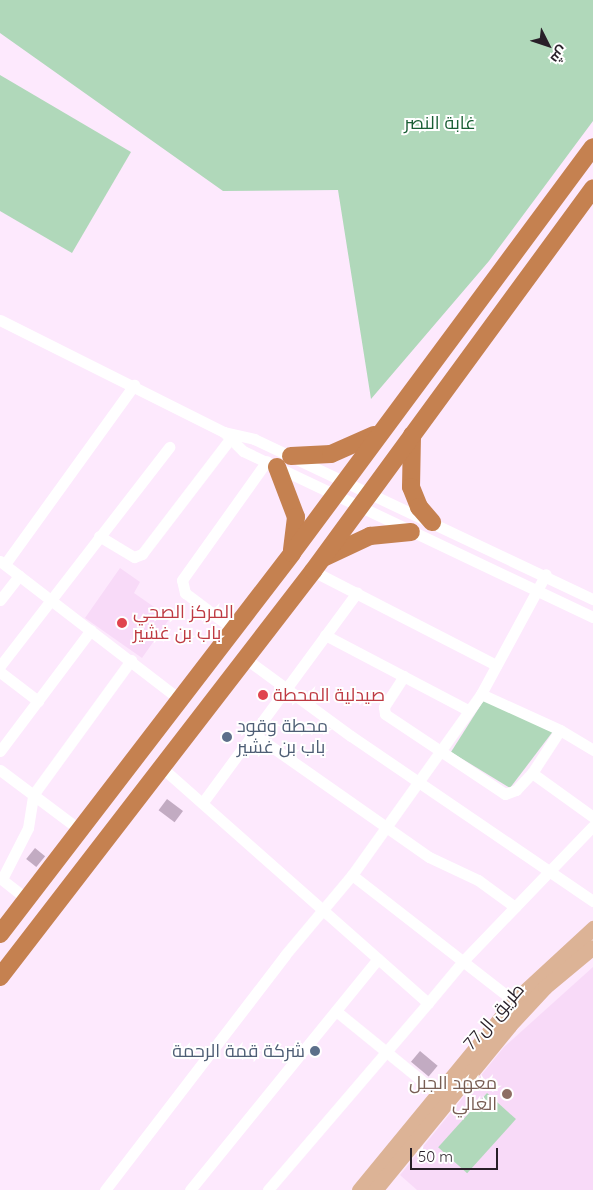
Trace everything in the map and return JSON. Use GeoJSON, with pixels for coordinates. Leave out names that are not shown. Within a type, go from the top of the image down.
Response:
{"type":"FeatureCollection","features":[{"type":"Feature","properties":{"kind":"highway"},"geometry":{"type":"LineString","coordinates":[[0,934],[292,553],[380,430],[521,246],[593,147]]}},
{"type":"Feature","properties":{"kind":"highway"},"geometry":{"type":"LineString","coordinates":[[0,977],[160,766],[246,659],[317,565],[536,264],[593,189]]}},
{"type":"Feature","properties":{"kind":"highway"},"geometry":{"type":"LineString","coordinates":[[292,553],[296,518],[278,461],[338,452],[380,430]]}},
{"type":"Feature","properties":{"kind":"highway"},"geometry":{"type":"LineString","coordinates":[[412,435],[410,488],[419,506],[432,522]]}},
{"type":"Feature","properties":{"kind":"highway"},"geometry":{"type":"LineString","coordinates":[[317,565],[370,536],[411,532]]}},
{"type":"Feature","properties":{"kind":"main road"},"geometry":{"type":"LineString","coordinates":[[359,1190],[381,1183],[437,1093],[514,1001],[593,928]]}},
{"type":"Feature","properties":{"kind":"main road","name":"طريق ال77"},"geometry":{"type":"LineString","coordinates":[[381,1183],[509,1026],[545,988],[593,947]]}},
{"type":"Feature","properties":{"kind":"street"},"geometry":{"type":"LineString","coordinates":[[0,320],[134,386],[278,461],[364,500],[432,522],[546,574],[593,598]]}},
{"type":"Feature","properties":{"kind":"street"},"geometry":{"type":"LineString","coordinates":[[134,386],[2,563],[131,660],[179,699]]}},
{"type":"Feature","properties":{"kind":"street"},"geometry":{"type":"LineString","coordinates":[[227,436],[247,436],[278,461],[364,500],[411,532],[538,589],[593,617]]}},
{"type":"Feature","properties":{"kind":"street"},"geometry":{"type":"LineString","coordinates":[[99,536],[134,557],[142,554],[227,436]]}},
{"type":"Feature","properties":{"kind":"street"},"geometry":{"type":"LineString","coordinates":[[0,666],[169,447]]}},
{"type":"Feature","properties":{"kind":"street"},"geometry":{"type":"LineString","coordinates":[[233,629],[185,592],[182,580],[278,461]]}},
{"type":"Feature","properties":{"kind":"street"},"geometry":{"type":"LineString","coordinates":[[317,565],[356,592],[496,665]]}},
{"type":"Feature","properties":{"kind":"street"},"geometry":{"type":"LineString","coordinates":[[105,1190],[285,955],[323,912],[352,875],[416,780],[481,694],[546,574]]}},
{"type":"Feature","properties":{"kind":"street"},"geometry":{"type":"LineString","coordinates":[[0,600],[19,576]]}},
{"type":"Feature","properties":{"kind":"street"},"geometry":{"type":"LineString","coordinates":[[202,802],[356,592]]}},
{"type":"Feature","properties":{"kind":"street"},"geometry":{"type":"LineString","coordinates":[[0,751],[91,630]]}},
{"type":"Feature","properties":{"kind":"street"},"geometry":{"type":"LineString","coordinates":[[325,635],[468,710]]}},
{"type":"Feature","properties":{"kind":"street"},"geometry":{"type":"LineString","coordinates":[[246,659],[416,780],[552,870],[593,901]]}},
{"type":"Feature","properties":{"kind":"street"},"geometry":{"type":"LineString","coordinates":[[26,898],[1,878],[28,828],[33,795],[131,660]]}},
{"type":"Feature","properties":{"kind":"street"},"geometry":{"type":"LineString","coordinates":[[0,672],[38,701]]}},
{"type":"Feature","properties":{"kind":"street"},"geometry":{"type":"LineString","coordinates":[[404,676],[384,711],[438,751],[505,794],[516,790],[532,773],[560,730]]}},
{"type":"Feature","properties":{"kind":"street"},"geometry":{"type":"LineString","coordinates":[[481,694],[560,730],[593,750]]}},
{"type":"Feature","properties":{"kind":"street"},"geometry":{"type":"LineString","coordinates":[[252,733],[443,866],[478,880],[515,907]]}},
{"type":"Feature","properties":{"kind":"street"},"geometry":{"type":"LineString","coordinates":[[160,766],[428,1003]]}},
{"type":"Feature","properties":{"kind":"street"},"geometry":{"type":"LineString","coordinates":[[0,770],[79,830]]}},
{"type":"Feature","properties":{"kind":"street"},"geometry":{"type":"LineString","coordinates":[[532,773],[593,817]]}},
{"type":"Feature","properties":{"kind":"street"},"geometry":{"type":"LineString","coordinates":[[268,1190],[385,1049],[428,1003],[463,961],[593,826]]}},
{"type":"Feature","properties":{"kind":"street"},"geometry":{"type":"LineString","coordinates":[[352,875],[514,1001]]}},
{"type":"Feature","properties":{"kind":"street"},"geometry":{"type":"LineString","coordinates":[[190,1190],[378,959]]}},
{"type":"Feature","properties":{"kind":"street"},"geometry":{"type":"LineString","coordinates":[[336,1011],[437,1093]]}},
{"type":"Feature","properties":{"kind":"shaded area"},"geometry":{"type":"Polygon","coordinates":[[[120,568],[140,582],[134,593],[170,618],[142,658],[85,618],[120,568]]]}},
{"type":"Feature","properties":{"kind":"shaded area","name":"معهد الجبل العالي"},"geometry":{"type":"Polygon","coordinates":[[[593,967],[593,1190],[417,1190],[400,1175],[504,1047],[593,967]]]}},
{"type":"Feature","properties":{"kind":"green space","name":"غابة النصر"},"geometry":{"type":"Polygon","coordinates":[[[0,0],[593,0],[593,121],[489,261],[371,399],[338,190],[223,191],[0,33],[0,0]]]}},
{"type":"Feature","properties":{"kind":"green space"},"geometry":{"type":"Polygon","coordinates":[[[0,75],[131,152],[72,253],[0,211],[0,75]]]}},
{"type":"Feature","properties":{"kind":"green space"},"geometry":{"type":"Polygon","coordinates":[[[484,700],[554,730],[510,788],[451,752],[484,700]]]}},
{"type":"Feature","properties":{"kind":"green space"},"geometry":{"type":"Polygon","coordinates":[[[487,1093],[516,1119],[467,1173],[438,1147],[487,1093]]]}},
{"type":"Feature","properties":{"kind":"building"},"geometry":{"type":"Polygon","coordinates":[[[167,799],[183,811],[175,822],[159,810],[167,799]]]}},
{"type":"Feature","properties":{"kind":"building"},"geometry":{"type":"Polygon","coordinates":[[[35,848],[45,856],[36,867],[26,859],[35,848]]]}},
{"type":"Feature","properties":{"kind":"building"},"geometry":{"type":"Polygon","coordinates":[[[420,1051],[438,1066],[429,1077],[411,1062],[420,1051]]]}},
{"type":"Feature","properties":{"kind":"place","name":"المركز الصحي باب بن غشير"},"geometry":{"type":"Point","coordinates":[122,623]}},
{"type":"Feature","properties":{"kind":"place","name":"صيدلية المحطة"},"geometry":{"type":"Point","coordinates":[263,695]}},
{"type":"Feature","properties":{"kind":"place","name":"محطة وقود باب بن غشير"},"geometry":{"type":"Point","coordinates":[227,737]}},
{"type":"Feature","properties":{"kind":"place","name":"شركة قمة الرحمة"},"geometry":{"type":"Point","coordinates":[315,1051]}},
{"type":"Feature","properties":{"kind":"place","name":"معهد الجبل العالي"},"geometry":{"type":"Point","coordinates":[507,1094]}}]}
